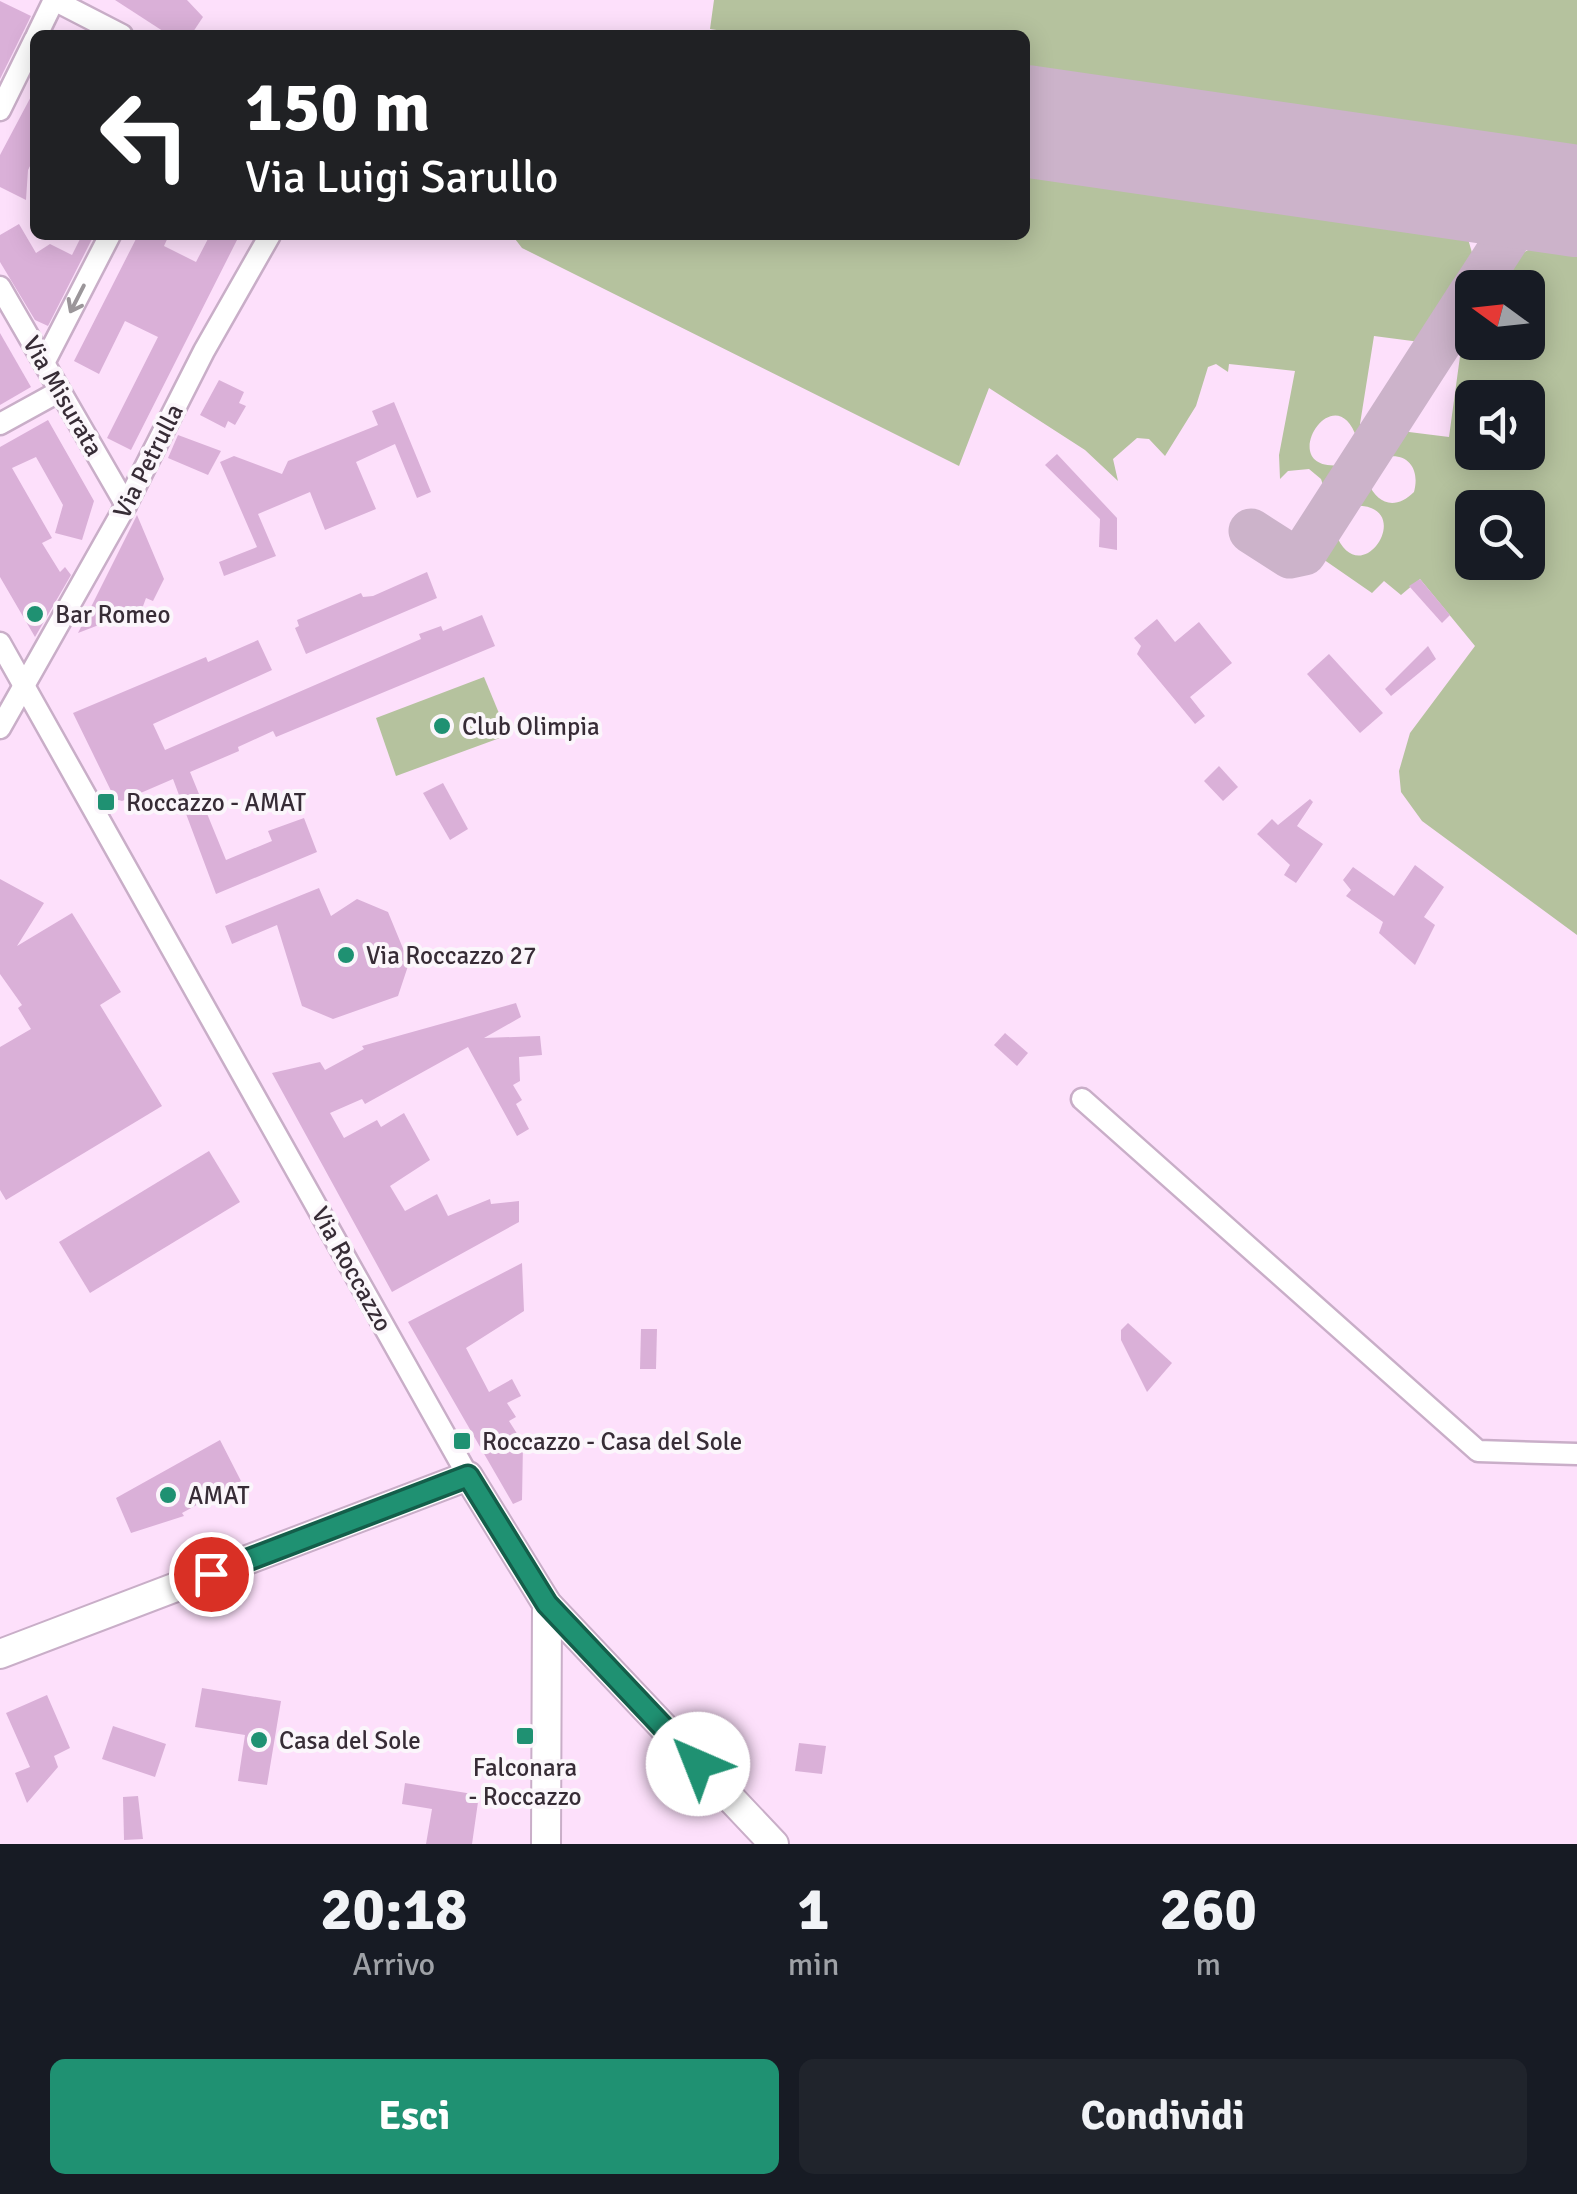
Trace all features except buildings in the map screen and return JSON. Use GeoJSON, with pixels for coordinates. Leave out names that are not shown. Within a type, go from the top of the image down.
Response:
{"type":"FeatureCollection","features":[{"type":"Feature","properties":{"kind":"street"},"geometry":{"type":"LineString","coordinates":[[39,30],[54,0],[112,30]]}},
{"type":"Feature","properties":{"kind":"street"},"geometry":{"type":"LineString","coordinates":[[0,110],[30,49]]}},
{"type":"Feature","properties":{"kind":"street"},"geometry":{"type":"LineString","coordinates":[[44,364],[107,240]]}},
{"type":"Feature","properties":{"kind":"street","name":"Via Petrulla"},"geometry":{"type":"LineString","coordinates":[[0,728],[267,240]]}},
{"type":"Feature","properties":{"kind":"street","name":"Via Misurata"},"geometry":{"type":"LineString","coordinates":[[0,288],[126,504]]}},
{"type":"Feature","properties":{"kind":"street"},"geometry":{"type":"LineString","coordinates":[[0,424],[60,391]]}},
{"type":"Feature","properties":{"kind":"street","name":"Via Roccazzo"},"geometry":{"type":"LineString","coordinates":[[0,642],[468,1476],[547,1604],[774,1844]]}},
{"type":"Feature","properties":{"kind":"street"},"geometry":{"type":"LineString","coordinates":[[1082,1099],[1478,1451],[1577,1454]]}},
{"type":"Feature","properties":{"kind":"street"},"geometry":{"type":"LineString","coordinates":[[0,1654],[468,1476]]}},
{"type":"Feature","properties":{"kind":"street"},"geometry":{"type":"LineString","coordinates":[[546,1844],[547,1604]]}},
{"type":"Feature","properties":{"kind":"green space"},"geometry":{"type":"Polygon","coordinates":[[[714,0],[1577,0],[1577,152],[1030,75],[1030,30],[710,29],[714,0]]]}},
{"type":"Feature","properties":{"kind":"green space"},"geometry":{"type":"Polygon","coordinates":[[[1030,172],[1454,232],[1468,239],[1473,256],[1464,270],[1455,270],[1455,285],[1420,342],[1374,336],[1360,424],[1365,426],[1357,439],[1347,421],[1336,416],[1324,419],[1315,430],[1310,442],[1311,455],[1321,463],[1341,465],[1325,491],[1321,479],[1309,469],[1288,471],[1280,479],[1279,455],[1295,371],[1229,364],[1228,372],[1216,364],[1208,367],[1196,406],[1165,456],[1149,439],[1137,438],[1113,459],[1118,481],[1085,450],[989,388],[959,466],[522,248],[516,240],[1030,240],[1030,172]]]}},
{"type":"Feature","properties":{"kind":"green space"},"geometry":{"type":"Polygon","coordinates":[[[1551,245],[1577,249],[1577,935],[1422,821],[1401,792],[1399,771],[1410,733],[1475,646],[1420,579],[1401,595],[1384,581],[1372,593],[1320,557],[1335,532],[1346,550],[1358,556],[1370,552],[1379,542],[1384,530],[1382,517],[1372,508],[1352,506],[1368,482],[1376,496],[1388,502],[1400,501],[1414,492],[1411,464],[1400,457],[1385,457],[1401,431],[1449,437],[1455,393],[1455,470],[1545,470],[1545,380],[1457,380],[1460,360],[1545,360],[1545,270],[1503,270],[1531,249],[1551,245]]]}},
{"type":"Feature","properties":{"kind":"green space","name":"Club Olimpia"},"geometry":{"type":"Polygon","coordinates":[[[484,677],[508,735],[396,776],[376,718],[484,677]]]}},
{"type":"Feature","properties":{"kind":"taxiway"},"geometry":{"type":"LineString","coordinates":[[1487,270],[1535,195]]}},
{"type":"Feature","properties":{"kind":"taxiway"},"geometry":{"type":"LineString","coordinates":[[1251,531],[1290,556],[1304,553],[1455,318]]}},
{"type":"Feature","properties":{"kind":"runway"},"geometry":{"type":"LineString","coordinates":[[1030,122],[1577,201]]}},
{"type":"Feature","properties":{"kind":"place","name":"Bar Romeo"},"geometry":{"type":"Point","coordinates":[35,614]}},
{"type":"Feature","properties":{"kind":"place","name":"Club Olimpia"},"geometry":{"type":"Point","coordinates":[442,726]}},
{"type":"Feature","properties":{"kind":"place","name":"Roccazzo - AMAT"},"geometry":{"type":"Point","coordinates":[106,802]}},
{"type":"Feature","properties":{"kind":"place","name":"Via Roccazzo 27"},"geometry":{"type":"Point","coordinates":[346,955]}},
{"type":"Feature","properties":{"kind":"place","name":"Roccazzo - Casa del Sole"},"geometry":{"type":"Point","coordinates":[462,1441]}},
{"type":"Feature","properties":{"kind":"place","name":"AMAT"},"geometry":{"type":"Point","coordinates":[168,1495]}},
{"type":"Feature","properties":{"kind":"place","name":"Falconara - Roccazzo"},"geometry":{"type":"Point","coordinates":[525,1736]}},
{"type":"Feature","properties":{"kind":"place","name":"Casa del Sole"},"geometry":{"type":"Point","coordinates":[259,1740]}},
{"type":"Feature","properties":{"kind":"route"},"geometry":{"type":"LineString","coordinates":[[211,1574],[468,1476],[547,1604],[698,1764]]}}]}
